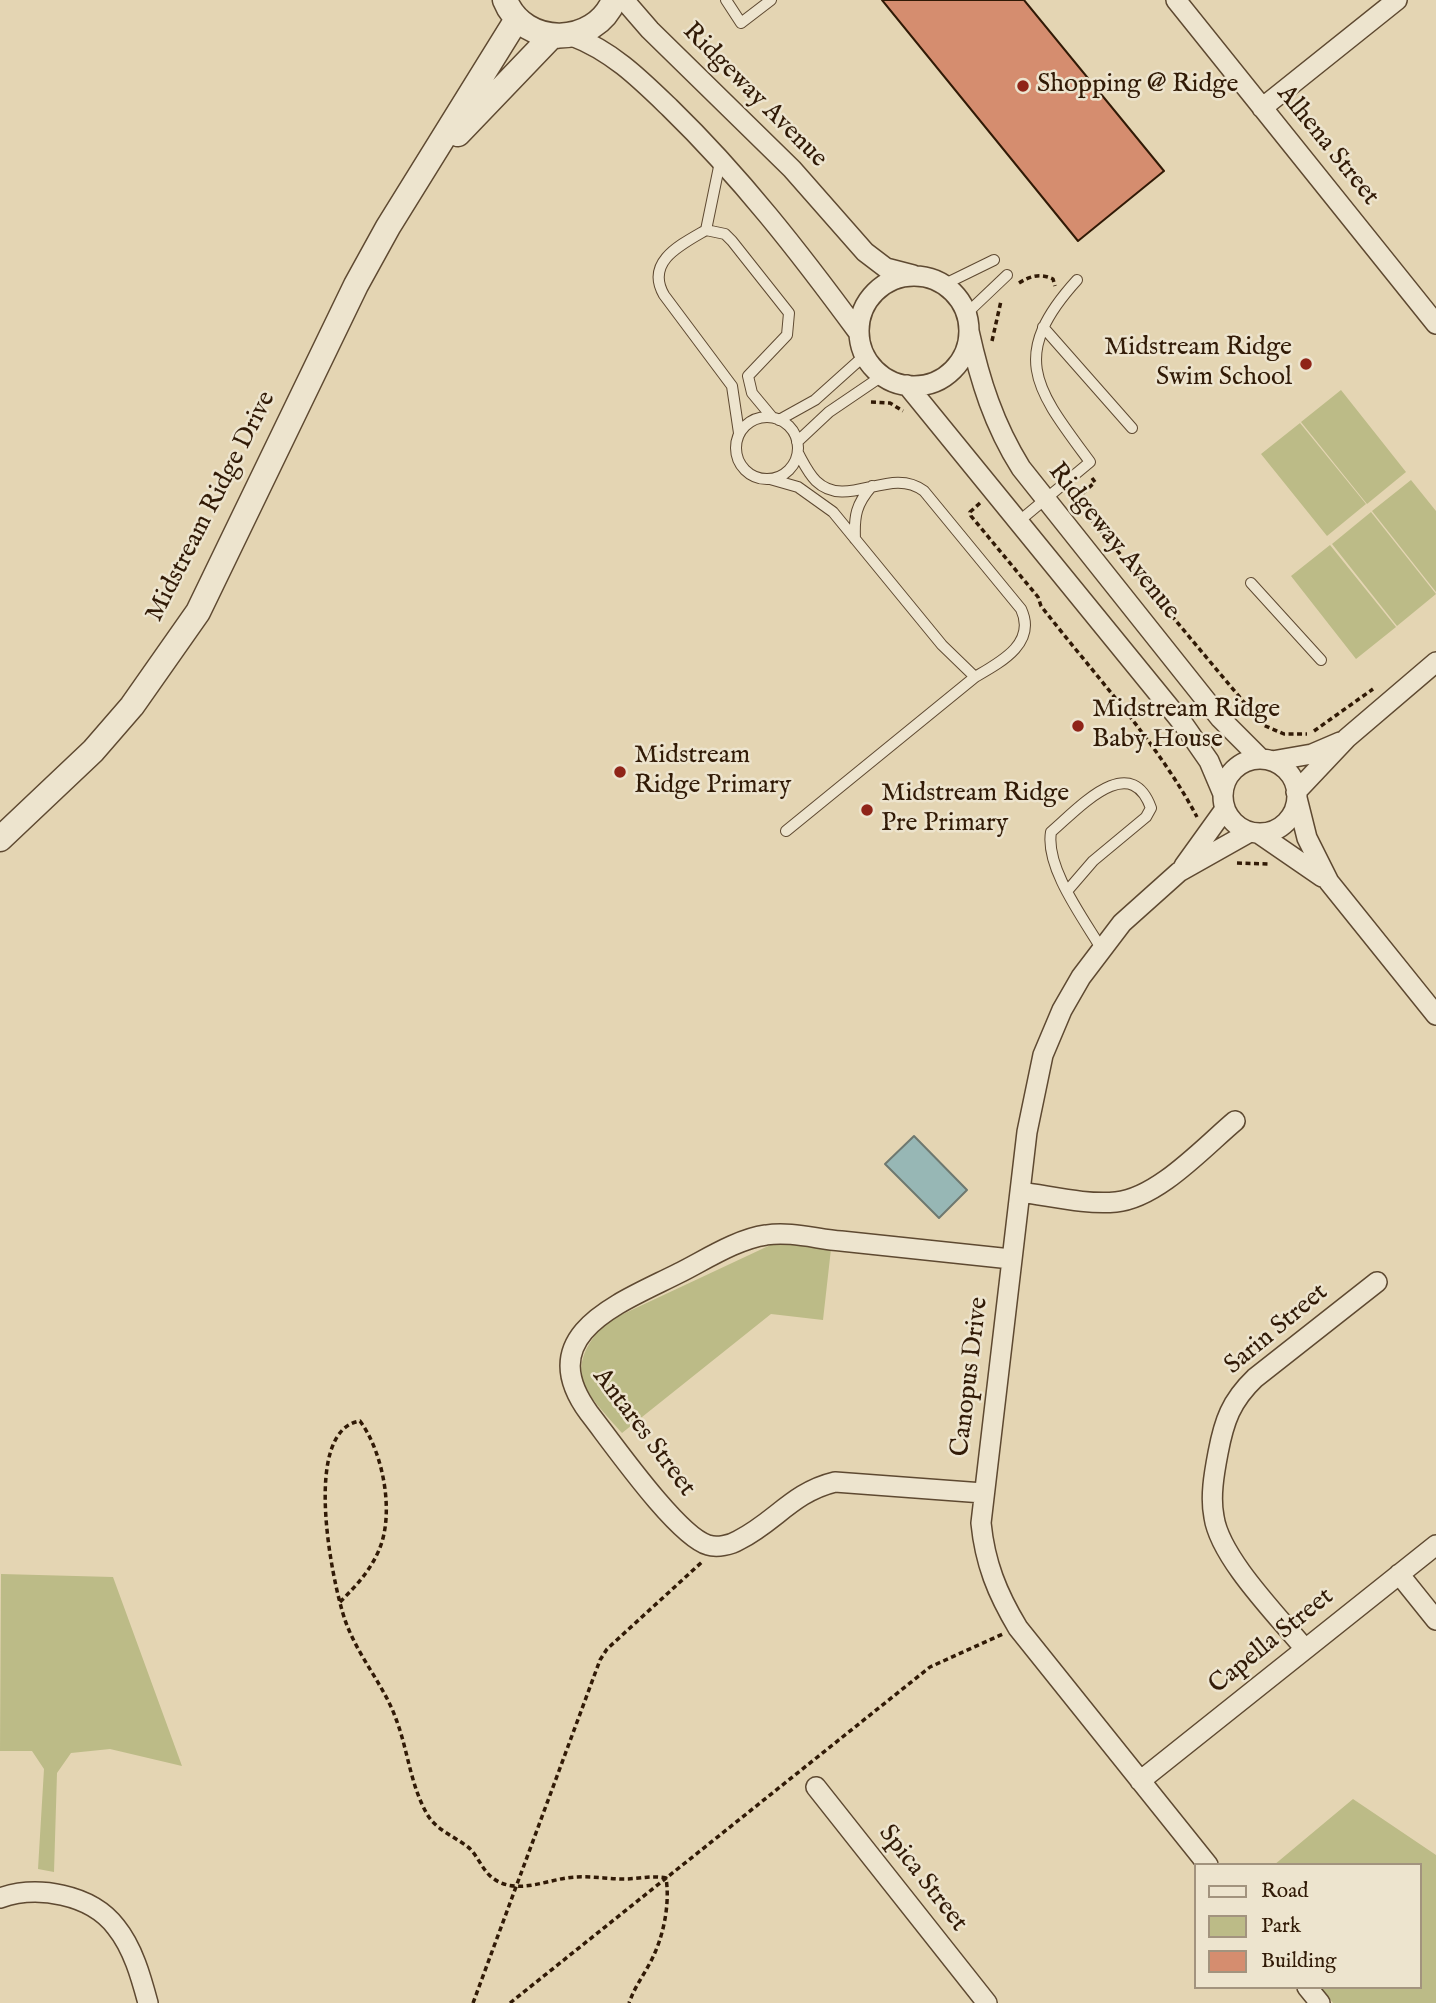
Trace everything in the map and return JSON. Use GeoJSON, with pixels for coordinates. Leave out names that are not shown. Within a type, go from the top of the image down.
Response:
{"type":"FeatureCollection","features":[{"type":"Feature","properties":{"kind":"street","name":"Midstream Ridge Drive"},"geometry":{"type":"LineString","coordinates":[[427,166],[562,36],[601,20],[614,0]]}},
{"type":"Feature","properties":{"kind":"street","name":"Ridgeway Avenue"},"geometry":{"type":"LineString","coordinates":[[624,0],[650,30],[792,169],[865,251],[886,268],[914,275]]}},
{"type":"Feature","properties":{"kind":"street","name":"Alhena Street"},"geometry":{"type":"LineString","coordinates":[[1176,0],[1436,324]]}},
{"type":"Feature","properties":{"kind":"street"},"geometry":{"type":"LineString","coordinates":[[1262,108],[1397,0]]}},
{"type":"Feature","properties":{"kind":"street","name":"Midstream Ridge Drive"},"geometry":{"type":"LineString","coordinates":[[0,839],[47,797],[116,724],[157,672],[198,612],[356,285],[427,166],[511,9]]}},
{"type":"Feature","properties":{"kind":"street"},"geometry":{"type":"LineString","coordinates":[[511,9],[533,31],[562,36],[607,52],[644,83],[721,158],[808,264],[858,332],[864,356],[882,376],[907,386],[925,385],[943,378],[957,366],[966,350],[968,322],[958,297],[945,285],[930,277],[914,275],[896,278],[881,286],[868,299],[861,314],[858,332]]}},
{"type":"Feature","properties":{"kind":"street","name":"Ridgeway Avenue"},"geometry":{"type":"LineString","coordinates":[[968,322],[982,388],[995,421],[1021,468],[1220,718],[1267,760]]}},
{"type":"Feature","properties":{"kind":"street"},"geometry":{"type":"LineString","coordinates":[[907,386],[1184,725],[1209,761],[1224,802],[1240,828],[1254,833],[1329,881]]}},
{"type":"Feature","properties":{"kind":"street"},"geometry":{"type":"LineString","coordinates":[[1254,833],[1270,832],[1289,819],[1296,795],[1347,738],[1436,662]]}},
{"type":"Feature","properties":{"kind":"street"},"geometry":{"type":"LineString","coordinates":[[1224,802],[1225,783],[1239,765],[1312,754],[1347,738]]}},
{"type":"Feature","properties":{"kind":"street"},"geometry":{"type":"LineString","coordinates":[[1267,760],[1290,775],[1307,838],[1329,881],[1436,1015]]}},
{"type":"Feature","properties":{"kind":"street","name":"Canopus Drive"},"geometry":{"type":"LineString","coordinates":[[1179,872],[1224,802]]}},
{"type":"Feature","properties":{"kind":"street","name":"Canopus Drive"},"geometry":{"type":"LineString","coordinates":[[1206,1863],[1017,1628],[995,1588],[988,1567],[981,1523],[1032,1097],[1043,1055],[1062,1010],[1101,948],[1122,923],[1179,872],[1254,833]]}},
{"type":"Feature","properties":{"kind":"street"},"geometry":{"type":"LineString","coordinates":[[1020,1192],[1097,1202],[1133,1198],[1159,1184],[1235,1121]]}},
{"type":"Feature","properties":{"kind":"street","name":"Antares Street"},"geometry":{"type":"LineString","coordinates":[[720,1546],[708,1545],[693,1538],[680,1526],[576,1395],[569,1377],[569,1362],[582,1331],[611,1308],[705,1260],[766,1234],[1011,1259]]}},
{"type":"Feature","properties":{"kind":"street","name":"Sarin Street"},"geometry":{"type":"LineString","coordinates":[[1305,1649],[1233,1560],[1217,1532],[1213,1497],[1224,1423],[1238,1394],[1255,1378],[1377,1282]]}},
{"type":"Feature","properties":{"kind":"street"},"geometry":{"type":"LineString","coordinates":[[720,1546],[737,1542],[814,1487],[835,1482],[983,1493]]}},
{"type":"Feature","properties":{"kind":"street","name":"Capella Street"},"geometry":{"type":"LineString","coordinates":[[1140,1781],[1436,1545]]}},
{"type":"Feature","properties":{"kind":"street"},"geometry":{"type":"LineString","coordinates":[[1399,1574],[1436,1619]]}},
{"type":"Feature","properties":{"kind":"street","name":"Spica Street"},"geometry":{"type":"LineString","coordinates":[[816,1787],[987,2003]]}},
{"type":"Feature","properties":{"kind":"street"},"geometry":{"type":"LineString","coordinates":[[0,1898],[14,1893],[50,1893],[78,1900],[102,1913],[116,1926],[125,1941],[148,2003]]}},
{"type":"Feature","properties":{"kind":"street"},"geometry":{"type":"LineString","coordinates":[[1309,1989],[1320,2003]]}},
{"type":"Feature","properties":{"kind":"lane"},"geometry":{"type":"LineString","coordinates":[[726,0],[741,23],[771,0]]}},
{"type":"Feature","properties":{"kind":"lane"},"geometry":{"type":"LineString","coordinates":[[706,230],[721,158]]}},
{"type":"Feature","properties":{"kind":"lane"},"geometry":{"type":"LineString","coordinates":[[786,831],[975,677],[1004,658],[1026,634],[1028,626],[1021,609],[924,491],[905,481],[843,492],[824,487],[810,475],[788,425],[776,419],[752,393],[748,376],[787,335],[789,313],[732,241],[715,230],[706,230],[666,258],[656,270],[656,278],[664,295],[732,386],[740,433],[736,455],[741,465],[748,473],[814,496],[833,512],[942,645],[975,677]]}},
{"type":"Feature","properties":{"kind":"lane"},"geometry":{"type":"LineString","coordinates":[[945,285],[994,260]]}},
{"type":"Feature","properties":{"kind":"lane"},"geometry":{"type":"LineString","coordinates":[[968,322],[1007,275]]}},
{"type":"Feature","properties":{"kind":"lane"},"geometry":{"type":"LineString","coordinates":[[1018,522],[1090,462],[1048,405],[1035,370],[1043,327],[1057,302],[1077,280]]}},
{"type":"Feature","properties":{"kind":"lane"},"geometry":{"type":"LineString","coordinates":[[1043,327],[1132,428]]}},
{"type":"Feature","properties":{"kind":"lane"},"geometry":{"type":"LineString","coordinates":[[740,433],[760,418],[776,419],[815,400],[864,356]]}},
{"type":"Feature","properties":{"kind":"lane"},"geometry":{"type":"LineString","coordinates":[[770,479],[782,475],[792,466],[797,447],[830,412],[882,376]]}},
{"type":"Feature","properties":{"kind":"lane"},"geometry":{"type":"LineString","coordinates":[[856,539],[854,519],[858,503],[872,486]]}},
{"type":"Feature","properties":{"kind":"lane"},"geometry":{"type":"LineString","coordinates":[[1251,583],[1321,660]]}},
{"type":"Feature","properties":{"kind":"lane"},"geometry":{"type":"LineString","coordinates":[[1068,890],[1093,862],[1146,817],[1151,808],[1141,788],[1131,783],[1108,786],[1051,832],[1051,853],[1068,890],[1101,948]]}},
{"type":"Feature","properties":{"kind":"path"},"geometry":{"type":"LineString","coordinates":[[991,348],[1001,301],[1020,282],[1034,275],[1046,276],[1056,285],[1052,291]]}},
{"type":"Feature","properties":{"kind":"path"},"geometry":{"type":"LineString","coordinates":[[869,402],[890,403],[906,413]]}},
{"type":"Feature","properties":{"kind":"path"},"geometry":{"type":"LineString","coordinates":[[1084,467],[1095,482],[1081,495],[1079,505],[1263,725],[1284,734],[1309,734],[1376,687]]}},
{"type":"Feature","properties":{"kind":"path"},"geometry":{"type":"LineString","coordinates":[[992,493],[970,512],[971,516],[1038,597],[1094,675],[1177,778],[1197,818],[1190,827]]}},
{"type":"Feature","properties":{"kind":"path"},"geometry":{"type":"LineString","coordinates":[[1226,864],[1280,865]]}},
{"type":"Feature","properties":{"kind":"path"},"geometry":{"type":"LineString","coordinates":[[340,1602],[370,1568],[380,1547],[384,1526],[385,1500],[377,1446],[360,1420],[349,1422],[341,1431],[332,1451],[326,1488],[325,1523],[340,1602],[345,1621],[369,1672],[387,1696],[397,1720],[416,1792],[428,1816],[439,1828],[471,1848],[477,1863],[494,1879],[513,1887],[573,1877],[625,1879],[651,1875],[666,1878]]}},
{"type":"Feature","properties":{"kind":"path"},"geometry":{"type":"LineString","coordinates":[[473,2003],[513,1887],[600,1660],[615,1641],[720,1546]]}},
{"type":"Feature","properties":{"kind":"path"},"geometry":{"type":"LineString","coordinates":[[510,2003],[930,1667],[1017,1628]]}},
{"type":"Feature","properties":{"kind":"path"},"geometry":{"type":"LineString","coordinates":[[629,2003],[638,1978],[652,1959],[659,1937],[669,1898],[666,1878]]}},
{"type":"Feature","properties":{"kind":"green space"},"geometry":{"type":"Polygon","coordinates":[[[1341,390],[1406,472],[1367,504],[1301,422],[1341,390]]]}},
{"type":"Feature","properties":{"kind":"green space"},"geometry":{"type":"Polygon","coordinates":[[[1300,423],[1366,504],[1327,536],[1261,454],[1300,423]]]}},
{"type":"Feature","properties":{"kind":"green space"},"geometry":{"type":"Polygon","coordinates":[[[1411,480],[1436,511],[1436,592],[1372,511],[1411,480]]]}},
{"type":"Feature","properties":{"kind":"green space"},"geometry":{"type":"Polygon","coordinates":[[[1371,512],[1436,594],[1397,626],[1332,544],[1371,512]]]}},
{"type":"Feature","properties":{"kind":"green space"},"geometry":{"type":"Polygon","coordinates":[[[1330,545],[1396,627],[1356,659],[1291,576],[1330,545]]]}},
{"type":"Feature","properties":{"kind":"green space"},"geometry":{"type":"Polygon","coordinates":[[[779,1241],[831,1249],[823,1320],[771,1314],[622,1433],[589,1393],[583,1381],[581,1368],[592,1339],[606,1322],[779,1241]]]}},
{"type":"Feature","properties":{"kind":"green space"},"geometry":{"type":"Polygon","coordinates":[[[1,1574],[113,1577],[182,1766],[110,1749],[71,1753],[57,1773],[54,1872],[38,1869],[44,1769],[32,1751],[0,1751],[1,1574]]]}},
{"type":"Feature","properties":{"kind":"green space"},"geometry":{"type":"Polygon","coordinates":[[[1353,1799],[1436,1855],[1436,2003],[1333,2003],[1322,1989],[1422,1989],[1422,1863],[1276,1863],[1353,1799]]]}},
{"type":"Feature","properties":{"kind":"water"},"geometry":{"type":"Polygon","coordinates":[[[914,1136],[967,1190],[939,1218],[885,1164],[914,1136]]]}},
{"type":"Feature","properties":{"kind":"building","name":"Shopping @ Ridge"},"geometry":{"type":"Polygon","coordinates":[[[882,0],[1024,0],[1164,171],[1078,241],[882,0]]]}},
{"type":"Feature","properties":{"kind":"place","name":"Shopping @ Ridge"},"geometry":{"type":"Point","coordinates":[1023,86]}},
{"type":"Feature","properties":{"kind":"place","name":"Midstream Ridge Swim School"},"geometry":{"type":"Point","coordinates":[1306,364]}},
{"type":"Feature","properties":{"kind":"place","name":"Midstream Ridge Baby House"},"geometry":{"type":"Point","coordinates":[1078,726]}},
{"type":"Feature","properties":{"kind":"place","name":"Midstream Ridge Primary"},"geometry":{"type":"Point","coordinates":[620,772]}},
{"type":"Feature","properties":{"kind":"place","name":"Midstream Ridge Pre Primary"},"geometry":{"type":"Point","coordinates":[867,810]}}]}
